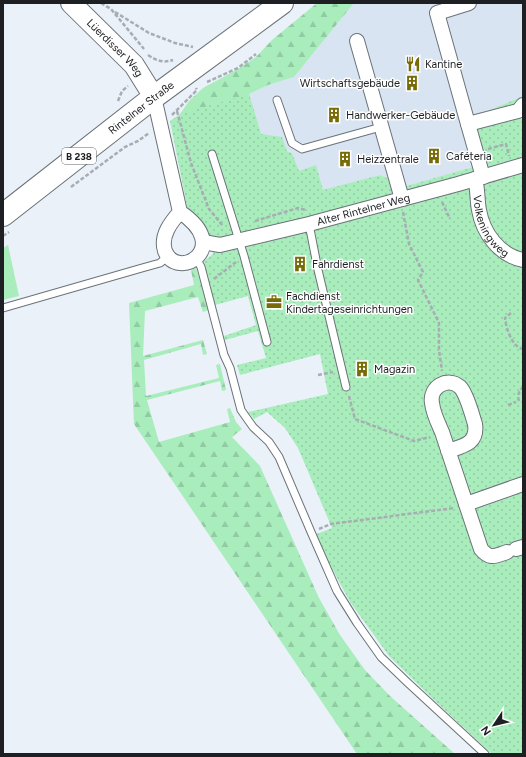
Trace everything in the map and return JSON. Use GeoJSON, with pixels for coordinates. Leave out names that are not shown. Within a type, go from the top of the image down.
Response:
{"type":"FeatureCollection","features":[{"type":"Feature","properties":{"kind":"main road","name":"Lüerdisser Weg"},"geometry":{"type":"LineString","coordinates":[[71,3],[134,65],[154,97]]}},
{"type":"Feature","properties":{"kind":"main road","name":"Rintelner Straße"},"geometry":{"type":"LineString","coordinates":[[3,215],[154,97],[282,3]]}},
{"type":"Feature","properties":{"kind":"street","name":"Volkeningweg"},"geometry":{"type":"LineString","coordinates":[[469,3],[437,13],[476,152],[479,178],[479,211],[483,224],[491,239],[503,252],[515,259],[523,260]]}},
{"type":"Feature","properties":{"kind":"street"},"geometry":{"type":"LineString","coordinates":[[357,41],[402,199]]}},
{"type":"Feature","properties":{"kind":"street"},"geometry":{"type":"LineString","coordinates":[[154,97],[180,212],[189,218],[199,229],[203,242],[203,249],[200,255],[191,260],[179,263],[168,257],[164,246],[165,235],[171,222],[180,212]]}},
{"type":"Feature","properties":{"kind":"street"},"geometry":{"type":"LineString","coordinates":[[468,124],[518,110],[523,105]]}},
{"type":"Feature","properties":{"kind":"street","name":"Alter Rintelner Weg"},"geometry":{"type":"LineString","coordinates":[[203,242],[220,245],[239,241],[402,199],[518,166]]}},
{"type":"Feature","properties":{"kind":"street"},"geometry":{"type":"LineString","coordinates":[[448,451],[467,444],[475,435],[476,424],[463,391],[455,384],[444,383],[435,389],[431,398],[432,404],[481,549],[485,554],[493,557],[515,550]]}},
{"type":"Feature","properties":{"kind":"street"},"geometry":{"type":"LineString","coordinates":[[466,504],[523,484]]}},
{"type":"Feature","properties":{"kind":"lane"},"geometry":{"type":"LineString","coordinates":[[277,100],[292,143],[302,149],[381,127]]}},
{"type":"Feature","properties":{"kind":"lane"},"geometry":{"type":"LineString","coordinates":[[212,154],[239,241],[267,342]]}},
{"type":"Feature","properties":{"kind":"lane"},"geometry":{"type":"LineString","coordinates":[[309,224],[318,270],[346,387]]}},
{"type":"Feature","properties":{"kind":"lane"},"geometry":{"type":"LineString","coordinates":[[3,308],[160,263],[168,257]]}},
{"type":"Feature","properties":{"kind":"lane"},"geometry":{"type":"LineString","coordinates":[[191,260],[201,267],[224,355],[230,368],[241,410],[253,427],[280,457],[311,532],[338,591],[356,623],[381,657],[485,754]]}},
{"type":"Feature","properties":{"kind":"path"},"geometry":{"type":"LineString","coordinates":[[101,3],[149,33],[175,43],[194,47]]}},
{"type":"Feature","properties":{"kind":"path"},"geometry":{"type":"LineString","coordinates":[[111,9],[148,55],[162,62],[177,59]]}},
{"type":"Feature","properties":{"kind":"path"},"geometry":{"type":"LineString","coordinates":[[205,83],[238,68],[256,54]]}},
{"type":"Feature","properties":{"kind":"path"},"geometry":{"type":"LineString","coordinates":[[197,90],[201,86]]}},
{"type":"Feature","properties":{"kind":"path"},"geometry":{"type":"LineString","coordinates":[[177,112],[191,163],[210,208],[226,230],[298,208],[311,210]]}},
{"type":"Feature","properties":{"kind":"path"},"geometry":{"type":"LineString","coordinates":[[476,152],[506,144],[518,166]]}},
{"type":"Feature","properties":{"kind":"path"},"geometry":{"type":"LineString","coordinates":[[440,198],[450,219]]}},
{"type":"Feature","properties":{"kind":"path"},"geometry":{"type":"LineString","coordinates":[[402,199],[409,244],[422,272],[418,280],[438,323],[439,350],[444,383]]}},
{"type":"Feature","properties":{"kind":"path"},"geometry":{"type":"LineString","coordinates":[[511,313],[505,318],[506,325],[514,341],[519,348],[523,349]]}},
{"type":"Feature","properties":{"kind":"path"},"geometry":{"type":"LineString","coordinates":[[318,375],[342,371]]}},
{"type":"Feature","properties":{"kind":"path"},"geometry":{"type":"LineString","coordinates":[[346,387],[355,418],[414,441],[442,433]]}},
{"type":"Feature","properties":{"kind":"path"},"geometry":{"type":"LineString","coordinates":[[508,405],[518,401],[519,390],[523,387]]}},
{"type":"Feature","properties":{"kind":"path"},"geometry":{"type":"LineString","coordinates":[[311,532],[331,524],[453,509],[466,504]]}},
{"type":"Feature","properties":{"kind":"shaded area"},"geometry":{"type":"Polygon","coordinates":[[[354,3],[523,3],[523,96],[473,117],[485,164],[406,186],[380,175],[323,191],[299,171],[292,153],[261,134],[249,94],[268,85],[294,77],[354,3]]]}},
{"type":"Feature","properties":{"kind":"green space"},"geometry":{"type":"Polygon","coordinates":[[[317,3],[354,3],[294,77],[268,85],[249,94],[261,134],[180,114],[189,101],[203,88],[238,69],[256,57],[272,40],[317,3]]]}},
{"type":"Feature","properties":{"kind":"green space"},"geometry":{"type":"Polygon","coordinates":[[[249,94],[261,134],[282,137],[287,151],[292,153],[299,171],[316,165],[323,190],[380,175],[406,186],[484,164],[473,117],[523,96],[523,754],[492,754],[389,656],[350,602],[314,535],[332,528],[298,448],[285,428],[267,412],[254,419],[248,412],[328,394],[320,354],[240,375],[237,365],[266,358],[258,331],[225,340],[224,336],[256,325],[248,296],[215,305],[204,261],[213,254],[204,230],[188,211],[170,121],[180,114],[249,94]]]}},
{"type":"Feature","properties":{"kind":"green space"},"geometry":{"type":"Polygon","coordinates":[[[8,245],[19,296],[3,300],[3,248],[8,245]]]}},
{"type":"Feature","properties":{"kind":"green space"},"geometry":{"type":"Polygon","coordinates":[[[196,268],[209,310],[203,312],[198,297],[145,311],[143,356],[203,340],[207,354],[203,355],[201,344],[144,360],[146,396],[219,378],[216,365],[220,364],[226,390],[222,391],[220,381],[147,400],[159,442],[230,422],[227,409],[230,408],[236,422],[242,429],[232,437],[260,466],[319,598],[340,635],[365,670],[390,696],[455,754],[357,754],[134,424],[129,303],[194,285],[191,270],[196,268]]]}},
{"type":"Feature","properties":{"kind":"place","name":"Kantine"},"geometry":{"type":"Point","coordinates":[413,64]}},
{"type":"Feature","properties":{"kind":"place","name":"Wirtschaftsgebäude"},"geometry":{"type":"Point","coordinates":[412,83]}},
{"type":"Feature","properties":{"kind":"place","name":"Handwerker-Gebäude"},"geometry":{"type":"Point","coordinates":[334,115]}},
{"type":"Feature","properties":{"kind":"place","name":"Caféteria"},"geometry":{"type":"Point","coordinates":[434,156]}},
{"type":"Feature","properties":{"kind":"place","name":"Heizzentrale"},"geometry":{"type":"Point","coordinates":[345,159]}},
{"type":"Feature","properties":{"kind":"place","name":"Fahrdienst"},"geometry":{"type":"Point","coordinates":[300,264]}},
{"type":"Feature","properties":{"kind":"place","name":"Fachdienst Kindertageseinrichtungen"},"geometry":{"type":"Point","coordinates":[274,302]}},
{"type":"Feature","properties":{"kind":"place","name":"Magazin"},"geometry":{"type":"Point","coordinates":[362,369]}}]}
